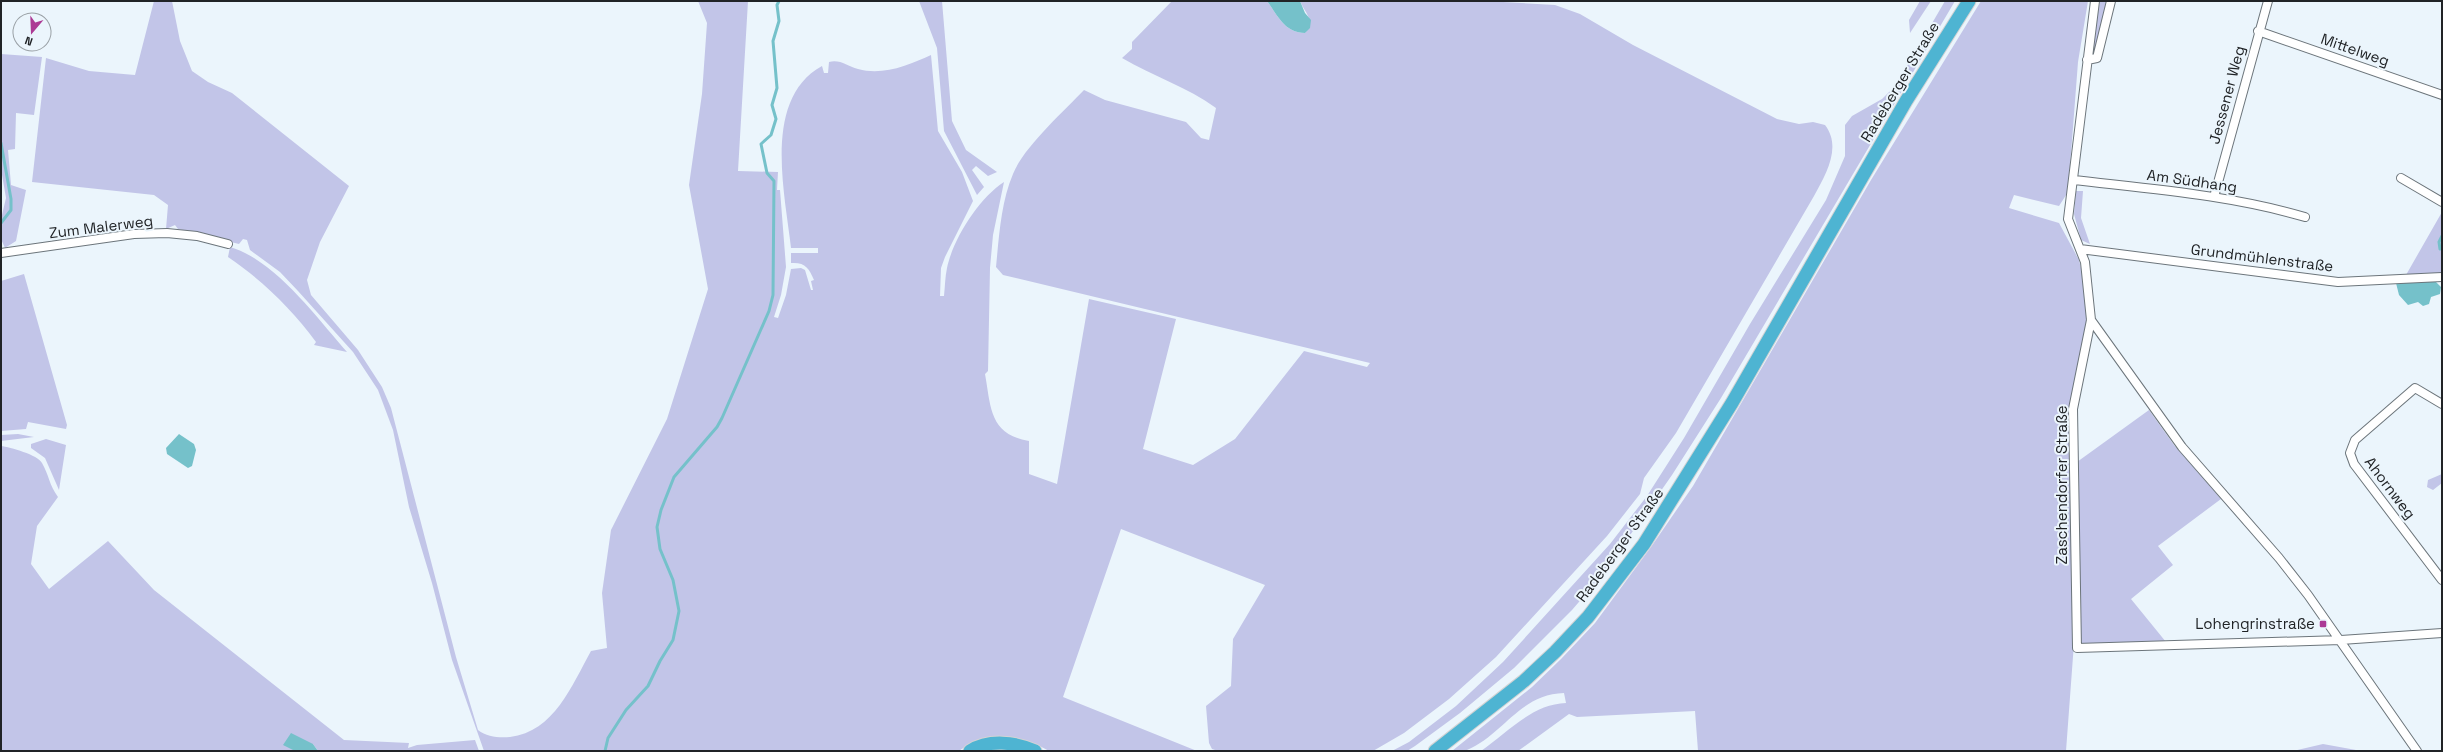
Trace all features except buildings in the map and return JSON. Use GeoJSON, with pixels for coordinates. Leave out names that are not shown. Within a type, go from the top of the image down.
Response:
{"type":"FeatureCollection","features":[{"type":"Feature","properties":{"kind":"highway","name":"Radeberger Straße"},"geometry":{"type":"LineString","coordinates":[[1435,751],[1524,681],[1588,617],[1644,544],[1684,482],[1906,101],[1969,1]]}},
{"type":"Feature","properties":{"kind":"highway"},"geometry":{"type":"LineString","coordinates":[[970,751],[997,743],[1018,745],[1035,751]]}},
{"type":"Feature","properties":{"kind":"street"},"geometry":{"type":"LineString","coordinates":[[2095,1],[2087,60],[2097,58],[2111,1]]}},
{"type":"Feature","properties":{"kind":"street","name":"Jessener Weg"},"geometry":{"type":"LineString","coordinates":[[2214,197],[2258,31],[2268,1]]}},
{"type":"Feature","properties":{"kind":"street","name":"Mittelweg"},"geometry":{"type":"LineString","coordinates":[[2258,31],[2442,95]]}},
{"type":"Feature","properties":{"kind":"street","name":"Zaschendorfer Straße"},"geometry":{"type":"LineString","coordinates":[[2087,60],[2074,180],[2068,219],[2085,262],[2091,320],[2073,409],[2077,648],[2341,640]]}},
{"type":"Feature","properties":{"kind":"street"},"geometry":{"type":"LineString","coordinates":[[2401,178],[2442,202]]}},
{"type":"Feature","properties":{"kind":"street","name":"Am Südhang"},"geometry":{"type":"LineString","coordinates":[[2074,180],[2214,197],[2278,209],[2305,217]]}},
{"type":"Feature","properties":{"kind":"street","name":"Zum Malerweg"},"geometry":{"type":"LineString","coordinates":[[1,253],[134,234],[167,233],[197,236],[228,244]]}},
{"type":"Feature","properties":{"kind":"street","name":"Grundmühlenstraße"},"geometry":{"type":"LineString","coordinates":[[2080,248],[2338,282],[2442,277]]}},
{"type":"Feature","properties":{"kind":"street"},"geometry":{"type":"LineString","coordinates":[[2091,320],[2182,447],[2279,558],[2341,640],[2417,751]]}},
{"type":"Feature","properties":{"kind":"street","name":"Ahornweg"},"geometry":{"type":"LineString","coordinates":[[2442,404],[2415,388],[2355,440],[2350,453],[2354,464],[2442,580]]}},
{"type":"Feature","properties":{"kind":"street"},"geometry":{"type":"LineString","coordinates":[[2341,640],[2442,633]]}},
{"type":"Feature","properties":{"kind":"shaded area"},"geometry":{"type":"Polygon","coordinates":[[[154,1],[172,1],[180,41],[192,71],[208,82],[232,93],[349,186],[320,242],[307,280],[311,295],[358,350],[382,387],[391,408],[456,657],[478,730],[489,736],[497,737],[510,737],[525,733],[539,726],[550,717],[560,705],[569,692],[591,651],[607,648],[602,593],[611,530],[667,419],[708,289],[689,185],[702,94],[707,23],[698,1],[748,1],[738,171],[778,172],[777,190],[780,190],[786,267],[781,295],[774,317],[778,318],[786,295],[791,269],[801,268],[805,270],[811,290],[813,290],[811,281],[814,280],[810,272],[803,265],[791,263],[791,253],[818,253],[818,248],[791,248],[782,175],[782,149],[784,124],[791,101],[803,81],[822,66],[824,73],[828,73],[829,62],[837,61],[858,69],[877,71],[905,66],[931,55],[938,131],[962,172],[973,201],[941,268],[940,296],[944,296],[947,268],[961,232],[968,220],[985,198],[1004,182],[993,235],[990,268],[988,371],[985,374],[989,397],[994,417],[999,425],[1006,432],[1029,441],[1029,474],[1057,484],[1089,299],[1176,319],[1143,449],[1193,465],[1235,439],[1304,351],[1367,367],[1370,363],[1003,275],[996,267],[1003,208],[1013,174],[1018,164],[1035,142],[1055,119],[1084,90],[1105,100],[1186,122],[1201,138],[1209,140],[1216,108],[1182,88],[1122,58],[1132,49],[1132,42],[1172,1],[1267,1],[1287,27],[1298,32],[1305,33],[1310,25],[1310,21],[1300,1],[1485,1],[1555,5],[1580,14],[1633,45],[1777,119],[1799,124],[1813,122],[1825,125],[1830,133],[1832,151],[1827,170],[1814,196],[1676,433],[1644,478],[1640,494],[1607,536],[1496,657],[1449,699],[1404,733],[1373,751],[1218,751],[1212,749],[1209,743],[1206,706],[1231,686],[1233,639],[1265,585],[1121,529],[1063,697],[1197,751],[1049,751],[1028,742],[1016,739],[992,738],[969,745],[959,751],[484,751],[452,660],[432,583],[409,507],[393,430],[378,390],[353,352],[280,272],[250,250],[247,240],[243,239],[239,244],[178,229],[175,225],[166,229],[168,205],[154,195],[32,182],[46,58],[89,71],[135,75],[154,1]]]}},
{"type":"Feature","properties":{"kind":"shaded area"},"geometry":{"type":"Polygon","coordinates":[[[919,1],[942,1],[952,121],[966,150],[997,172],[988,176],[976,166],[972,170],[984,187],[977,195],[944,131],[937,48],[919,1]]]}},
{"type":"Feature","properties":{"kind":"shaded area"},"geometry":{"type":"Polygon","coordinates":[[[1267,1],[1300,1],[1305,13],[1311,20],[1310,28],[1305,33],[1292,30],[1287,27],[1267,1]]]}},
{"type":"Feature","properties":{"kind":"shaded area"},"geometry":{"type":"Polygon","coordinates":[[[1920,1],[1931,1],[1910,33],[1909,20],[1920,1]]]}},
{"type":"Feature","properties":{"kind":"shaded area"},"geometry":{"type":"Polygon","coordinates":[[[1945,1],[1955,1],[1721,398],[1672,475],[1603,574],[1572,610],[1514,668],[1460,713],[1415,746],[1407,751],[1392,751],[1409,742],[1456,706],[1503,662],[1610,544],[1647,496],[1684,438],[1750,324],[1826,200],[1845,156],[1845,125],[1852,116],[1882,99],[1896,85],[1945,1]]]}},
{"type":"Feature","properties":{"kind":"shaded area"},"geometry":{"type":"Polygon","coordinates":[[[1981,1],[2088,1],[2078,62],[2068,192],[2059,206],[2014,195],[2009,208],[2059,223],[2079,260],[2084,280],[2087,317],[2071,409],[2074,643],[2066,751],[1698,751],[1695,711],[1577,717],[1569,714],[1518,751],[1481,751],[1531,714],[1542,708],[1566,703],[1564,693],[1549,695],[1535,700],[1524,707],[1480,743],[1465,751],[1452,751],[1532,687],[1561,659],[1595,623],[1651,547],[1693,486],[1871,180],[1981,1]]]}},
{"type":"Feature","properties":{"kind":"shaded area"},"geometry":{"type":"Polygon","coordinates":[[[2100,1],[2107,1],[2094,53],[2091,53],[2100,1]]]}},
{"type":"Feature","properties":{"kind":"shaded area"},"geometry":{"type":"Polygon","coordinates":[[[1,54],[42,57],[34,115],[16,113],[15,149],[8,150],[11,185],[26,190],[16,241],[5,248],[1,239],[1,219],[6,198],[1,169],[1,54]]]}},
{"type":"Feature","properties":{"kind":"shaded area"},"geometry":{"type":"Polygon","coordinates":[[[2076,191],[2083,191],[2081,218],[2090,244],[2081,240],[2074,214],[2076,191]]]}},
{"type":"Feature","properties":{"kind":"shaded area"},"geometry":{"type":"Polygon","coordinates":[[[2442,212],[2442,273],[2406,275],[2442,212]]]}},
{"type":"Feature","properties":{"kind":"shaded area"},"geometry":{"type":"Polygon","coordinates":[[[230,247],[247,254],[263,264],[279,277],[309,307],[347,352],[314,345],[316,342],[287,307],[253,275],[228,257],[230,247]]]}},
{"type":"Feature","properties":{"kind":"shaded area"},"geometry":{"type":"Polygon","coordinates":[[[24,274],[67,425],[66,429],[28,422],[26,429],[1,431],[1,281],[24,274]]]}},
{"type":"Feature","properties":{"kind":"shaded area"},"geometry":{"type":"Polygon","coordinates":[[[2435,281],[2441,287],[2440,294],[2431,297],[2429,304],[2423,306],[2418,302],[2408,305],[2399,295],[2396,283],[2435,281]]]}},
{"type":"Feature","properties":{"kind":"shaded area"},"geometry":{"type":"Polygon","coordinates":[[[2149,410],[2174,445],[2221,499],[2158,546],[2173,565],[2131,599],[2166,642],[2082,644],[2080,643],[2077,462],[2149,410]]]}},
{"type":"Feature","properties":{"kind":"shaded area"},"geometry":{"type":"Polygon","coordinates":[[[18,434],[34,437],[1,441],[1,435],[18,434]]]}},
{"type":"Feature","properties":{"kind":"shaded area"},"geometry":{"type":"Polygon","coordinates":[[[179,434],[194,444],[196,450],[192,466],[188,468],[167,454],[166,448],[179,434]]]}},
{"type":"Feature","properties":{"kind":"shaded area"},"geometry":{"type":"Polygon","coordinates":[[[46,439],[66,445],[59,490],[45,458],[31,448],[31,444],[46,439]]]}},
{"type":"Feature","properties":{"kind":"shaded area"},"geometry":{"type":"Polygon","coordinates":[[[1,446],[23,452],[39,460],[42,463],[58,497],[37,526],[31,564],[49,589],[108,541],[154,590],[344,740],[409,743],[408,748],[417,745],[475,740],[479,751],[318,751],[313,744],[294,750],[295,751],[1,751],[1,446]]]}},
{"type":"Feature","properties":{"kind":"shaded area"},"geometry":{"type":"Polygon","coordinates":[[[2442,474],[2442,483],[2433,490],[2427,487],[2428,480],[2442,474]]]}},
{"type":"Feature","properties":{"kind":"shaded area"},"geometry":{"type":"Polygon","coordinates":[[[291,733],[313,744],[318,751],[295,751],[283,745],[291,733]]]}},
{"type":"Feature","properties":{"kind":"shaded area"},"geometry":{"type":"Polygon","coordinates":[[[2323,744],[2356,750],[2357,751],[2293,751],[2323,744]]]}},
{"type":"Feature","properties":{"kind":"waterway"},"geometry":{"type":"LineString","coordinates":[[605,751],[608,738],[626,710],[648,686],[660,661],[673,640],[679,611],[673,580],[660,549],[657,527],[661,510],[674,477],[717,427],[722,418],[769,311],[773,295],[774,181],[767,173],[761,144],[771,135],[776,119],[772,105],[777,88],[773,41],[779,21],[777,5],[779,1]]}},
{"type":"Feature","properties":{"kind":"waterway"},"geometry":{"type":"LineString","coordinates":[[1,143],[11,199],[11,210],[1,223]]}},
{"type":"Feature","properties":{"kind":"waterway"},"geometry":{"type":"LineString","coordinates":[[2440,249],[2439,242],[2442,236]]}},
{"type":"Feature","properties":{"kind":"place","name":"Lohengrinstraße"},"geometry":{"type":"Point","coordinates":[2323,624]}}]}
